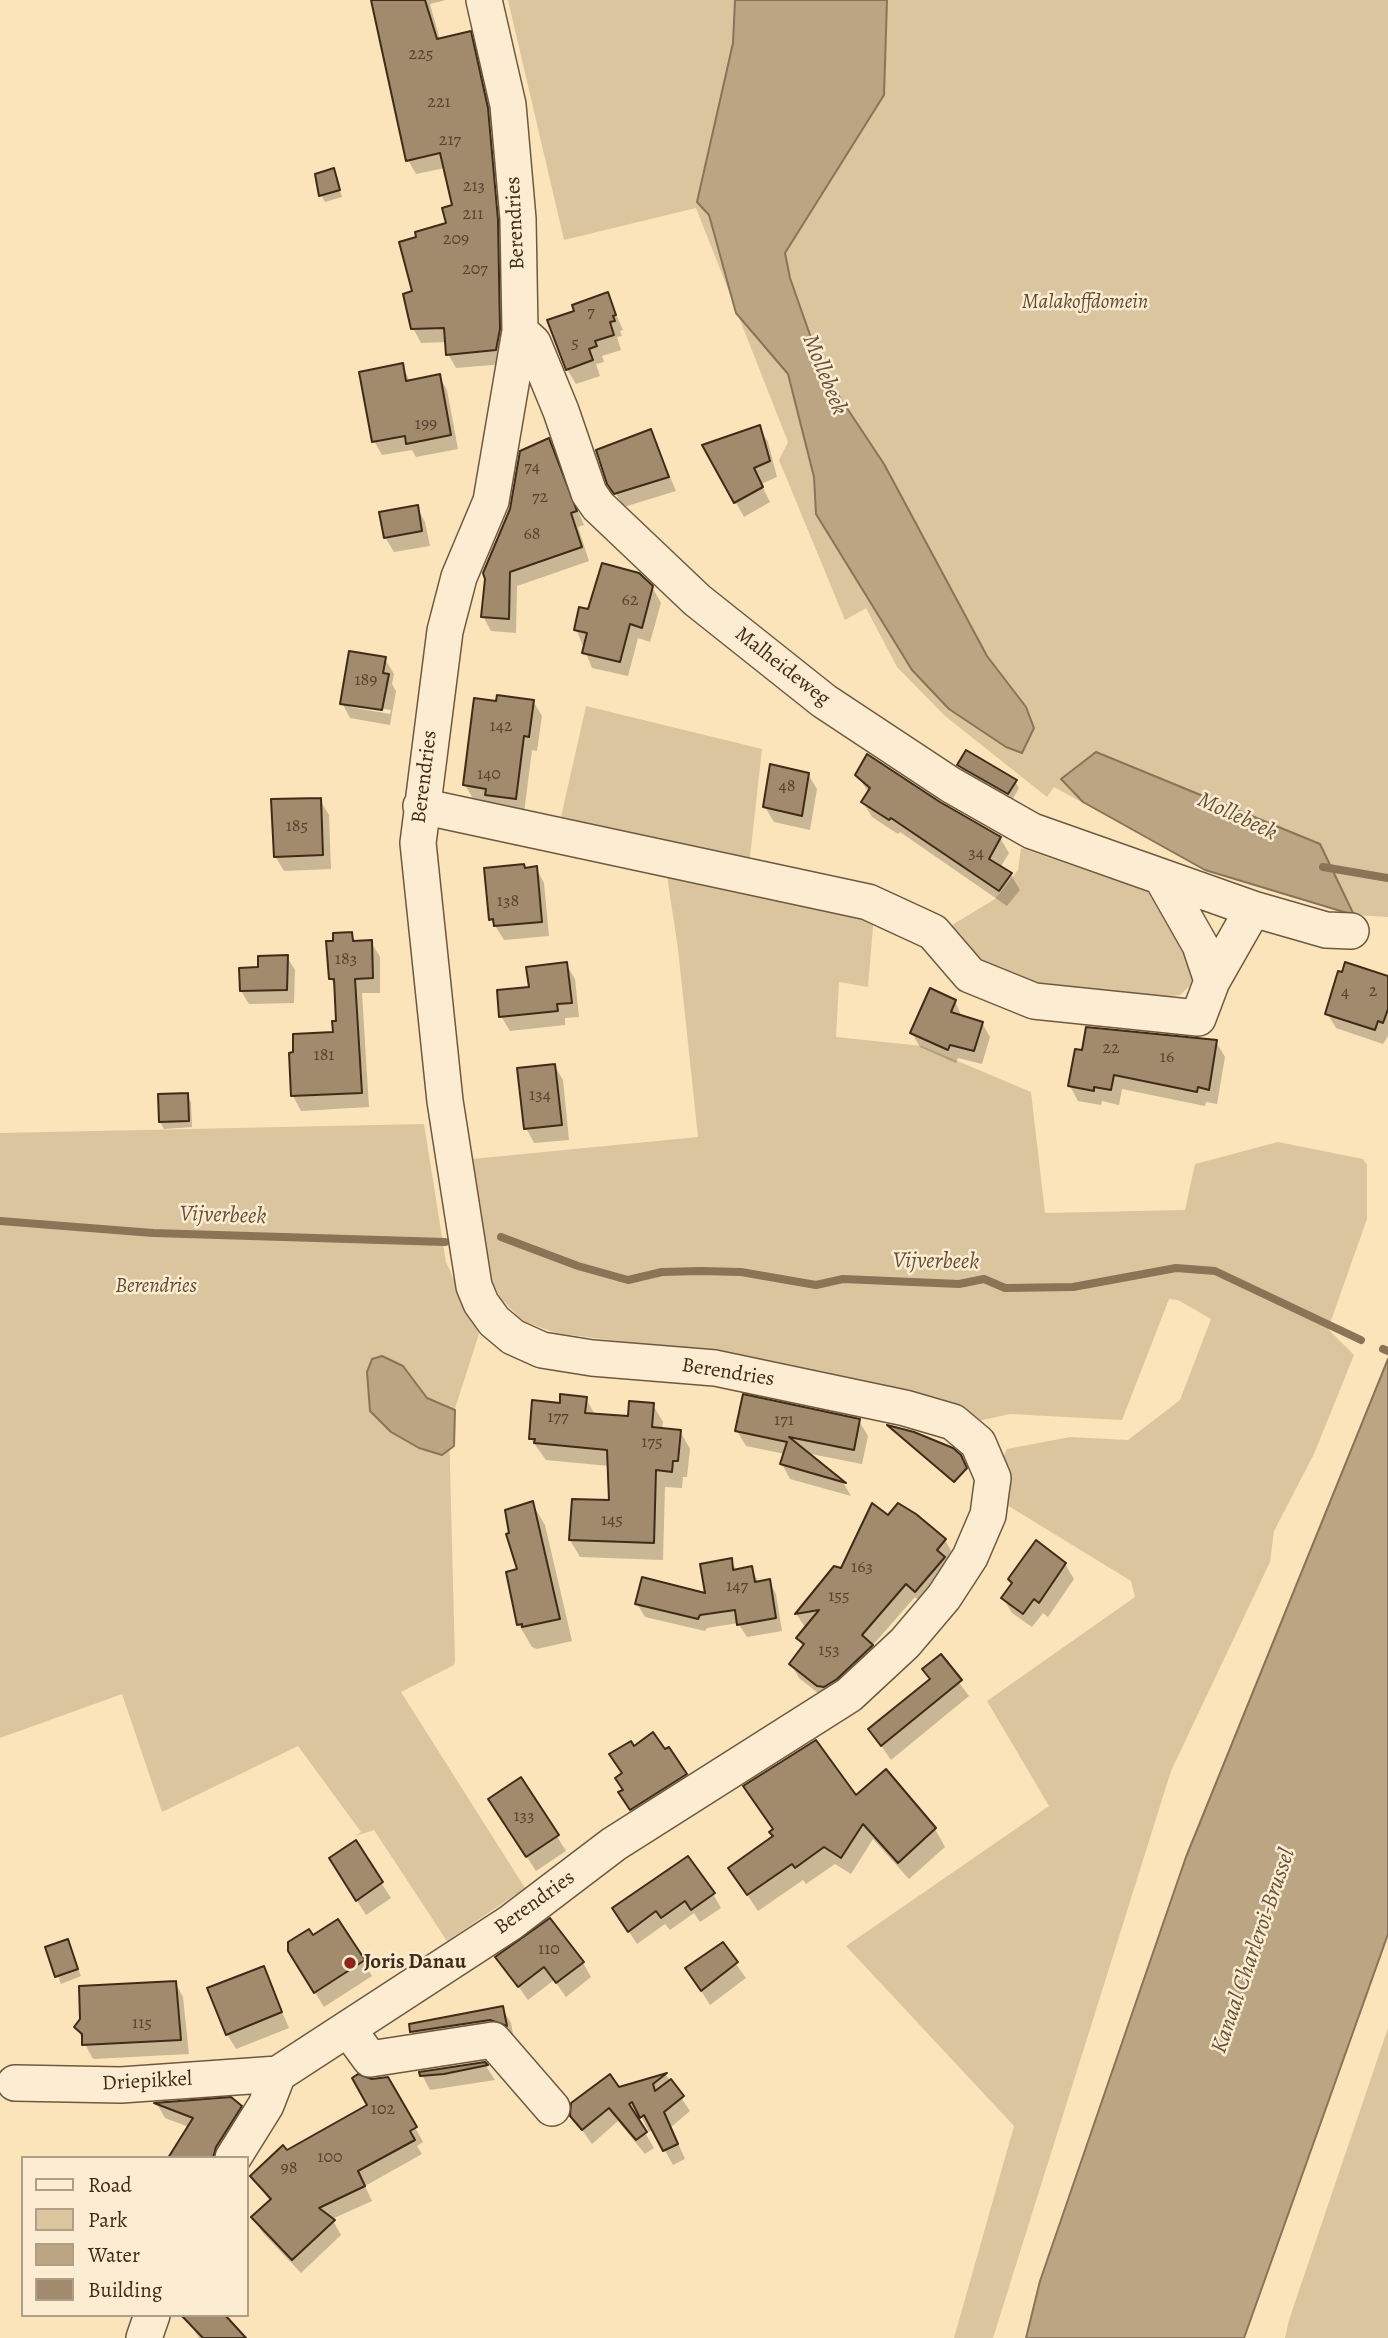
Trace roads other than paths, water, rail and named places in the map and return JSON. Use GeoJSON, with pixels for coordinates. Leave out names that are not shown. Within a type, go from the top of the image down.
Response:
{"type":"FeatureCollection","features":[{"type":"Feature","properties":{"kind":"street","name":"Berendries"},"geometry":{"type":"LineString","coordinates":[[278,2074],[510,1923],[614,1844],[849,1695],[905,1643],[944,1597],[970,1557],[988,1515],[993,1478],[978,1443],[953,1422],[905,1408],[715,1368],[592,1358],[542,1350],[513,1338],[481,1303],[474,1286],[445,1101],[419,862],[421,806],[444,631],[459,577],[491,501],[520,331],[518,219],[508,104],[484,0]]}},
{"type":"Feature","properties":{"kind":"street","name":"Malheideweg"},"geometry":{"type":"LineString","coordinates":[[520,331],[533,343],[561,411],[589,493],[598,506],[697,600],[824,701],[951,785],[1031,831],[1253,909],[1326,930],[1351,931]]}},
{"type":"Feature","properties":{"kind":"street"},"geometry":{"type":"LineString","coordinates":[[421,806],[868,902],[933,932],[970,975],[1034,1000],[1198,1018],[1212,981],[1253,909]]}},
{"type":"Feature","properties":{"kind":"street"},"geometry":{"type":"LineString","coordinates":[[1162,878],[1200,945],[1212,981]]}},
{"type":"Feature","properties":{"kind":"street"},"geometry":{"type":"LineString","coordinates":[[348,2029],[370,2059],[493,2040],[552,2108]]}},
{"type":"Feature","properties":{"kind":"street"},"geometry":{"type":"LineString","coordinates":[[234,2156],[266,2105],[278,2074]]}},
{"type":"Feature","properties":{"kind":"street","name":"Driepikkel"},"geometry":{"type":"LineString","coordinates":[[15,2083],[121,2085],[278,2074]]}},
{"type":"Feature","properties":{"kind":"street"},"geometry":{"type":"LineString","coordinates":[[144,2338],[151,2317]]}},
{"type":"Feature","properties":{"kind":"water"},"geometry":{"type":"Polygon","coordinates":[[[735,0],[887,0],[884,95],[785,253],[790,278],[823,372],[884,464],[987,656],[1026,707],[1034,728],[1022,753],[1006,747],[949,709],[912,670],[816,514],[814,477],[788,374],[736,313],[709,215],[697,202],[733,43],[735,0]]]}},
{"type":"Feature","properties":{"kind":"water"},"geometry":{"type":"Polygon","coordinates":[[[1096,752],[1320,844],[1354,915],[1205,870],[1083,802],[1061,779],[1096,752]]]}},
{"type":"Feature","properties":{"kind":"water"},"geometry":{"type":"Polygon","coordinates":[[[382,1356],[403,1366],[427,1398],[455,1410],[454,1446],[442,1455],[419,1448],[391,1432],[370,1411],[367,1372],[372,1359],[382,1356]]]}},
{"type":"Feature","properties":{"kind":"water","name":"Kanaal Charleroi-Brussel"},"geometry":{"type":"Polygon","coordinates":[[[1388,1359],[1388,1934],[1244,2338],[1026,2338],[1040,2281],[1186,1857],[1388,1359]]]}},
{"type":"Feature","properties":{"kind":"waterway","name":"Mollebeek"},"geometry":{"type":"LineString","coordinates":[[1323,867],[1388,878]]}},
{"type":"Feature","properties":{"kind":"waterway","name":"Vijverbeek"},"geometry":{"type":"LineString","coordinates":[[0,1221],[153,1233],[445,1242]]}},
{"type":"Feature","properties":{"kind":"waterway","name":"Vijverbeek"},"geometry":{"type":"LineString","coordinates":[[501,1237],[578,1266],[628,1280],[662,1272],[701,1271],[741,1272],[816,1285],[843,1279],[959,1284],[984,1279],[1005,1288],[1073,1287],[1176,1268],[1215,1271],[1361,1340]]}},
{"type":"Feature","properties":{"kind":"waterway","name":"Vijverbeek"},"geometry":{"type":"LineString","coordinates":[[1383,1349],[1388,1351]]}},
{"type":"Feature","properties":{"kind":"place","name":"Joris Danau"},"geometry":{"type":"Point","coordinates":[350,1963]}},
{"type":"Feature","properties":{"kind":"park label","name":"Malakoffdomein"},"geometry":{"type":"Point","coordinates":[1085,303]}}]}
